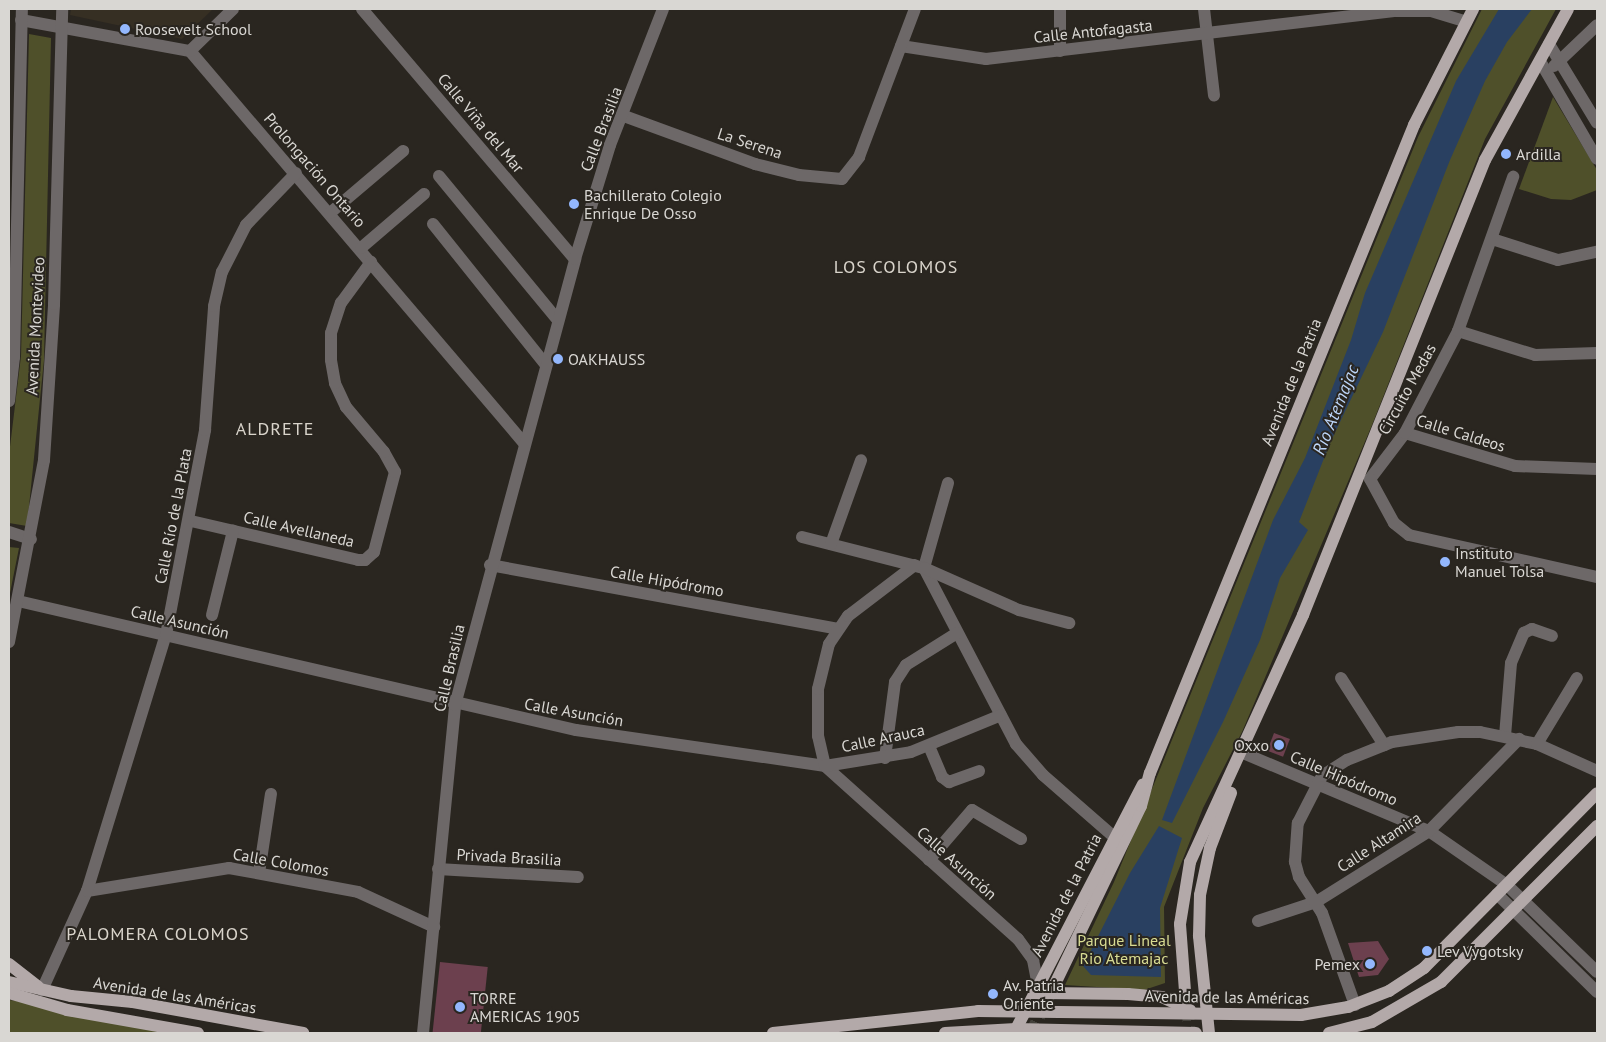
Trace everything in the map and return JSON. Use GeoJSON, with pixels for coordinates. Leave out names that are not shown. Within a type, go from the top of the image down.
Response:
{"type":"FeatureCollection","features":[{"type":"Feature","properties":{"kind":"main road","name":"Avenida de la Patria"},"geometry":{"type":"LineString","coordinates":[[1054,986],[1128,836],[1150,773],[1414,125],[1473,9]]}},
{"type":"Feature","properties":{"kind":"main road"},"geometry":{"type":"LineString","coordinates":[[1209,1033],[1199,936],[1201,887],[1210,848],[1243,753],[1357,482],[1482,168],[1568,9]]}},
{"type":"Feature","properties":{"kind":"main road"},"geometry":{"type":"LineString","coordinates":[[1185,990],[1180,924],[1186,876],[1197,845],[1243,753]]}},
{"type":"Feature","properties":{"kind":"main road","name":"Avenida de la Patria"},"geometry":{"type":"LineString","coordinates":[[1015,1031],[1114,837],[1150,773]]}},
{"type":"Feature","properties":{"kind":"main road","name":"Avenida de las Américas"},"geometry":{"type":"LineString","coordinates":[[773,1033],[932,1013],[1025,1011],[1206,1012],[1302,1016],[1355,1005],[1388,991],[1424,968],[1597,792]]}},
{"type":"Feature","properties":{"kind":"main road"},"geometry":{"type":"LineString","coordinates":[[1329,1033],[1372,1022],[1418,998],[1515,910],[1597,826]]}},
{"type":"Feature","properties":{"kind":"main road","name":"Avenida de las Américas"},"geometry":{"type":"LineString","coordinates":[[9,964],[42,990]]}},
{"type":"Feature","properties":{"kind":"main road","name":"Avenida de las Américas"},"geometry":{"type":"LineString","coordinates":[[9,982],[42,990],[303,1033]]}},
{"type":"Feature","properties":{"kind":"main road"},"geometry":{"type":"LineString","coordinates":[[1025,1011],[1044,993],[1055,992],[1162,996],[1192,1012]]}},
{"type":"Feature","properties":{"kind":"main road","name":"Avenida de las Américas"},"geometry":{"type":"LineString","coordinates":[[9,993],[67,1010],[198,1033]]}},
{"type":"Feature","properties":{"kind":"main road"},"geometry":{"type":"LineString","coordinates":[[945,1033],[1015,1031],[1196,1033]]}},
{"type":"Feature","properties":{"kind":"street","name":"Avenida Montevideo"},"geometry":{"type":"LineString","coordinates":[[9,642],[31,539],[44,460],[54,304],[60,27],[62,9]]}},
{"type":"Feature","properties":{"kind":"street"},"geometry":{"type":"LineString","coordinates":[[21,14],[60,27],[190,51],[233,9]]}},
{"type":"Feature","properties":{"kind":"street","name":"Calle Viña del Mar"},"geometry":{"type":"LineString","coordinates":[[362,9],[575,259]]}},
{"type":"Feature","properties":{"kind":"street","name":"Calle Brasilia"},"geometry":{"type":"LineString","coordinates":[[423,1033],[455,705],[490,565],[557,319],[610,145],[624,116],[663,9]]}},
{"type":"Feature","properties":{"kind":"street"},"geometry":{"type":"LineString","coordinates":[[901,46],[915,9]]}},
{"type":"Feature","properties":{"kind":"street"},"geometry":{"type":"LineString","coordinates":[[1060,9],[1060,51]]}},
{"type":"Feature","properties":{"kind":"street"},"geometry":{"type":"LineString","coordinates":[[1204,9],[1214,95]]}},
{"type":"Feature","properties":{"kind":"street","name":"Calle Antofagasta"},"geometry":{"type":"LineString","coordinates":[[901,46],[976,60],[1207,34],[1352,12],[1413,10],[1466,22]]}},
{"type":"Feature","properties":{"kind":"street","name":"Avenida Montevideo"},"geometry":{"type":"LineString","coordinates":[[9,401],[14,357],[13,254],[21,14]]}},
{"type":"Feature","properties":{"kind":"street"},"geometry":{"type":"LineString","coordinates":[[1547,73],[1597,24]]}},
{"type":"Feature","properties":{"kind":"street"},"geometry":{"type":"LineString","coordinates":[[1549,44],[1597,123]]}},
{"type":"Feature","properties":{"kind":"street","name":"La Serena"},"geometry":{"type":"LineString","coordinates":[[624,116],[755,164],[799,175],[842,179],[859,157],[901,46]]}},
{"type":"Feature","properties":{"kind":"street","name":"Prolongación Ontario"},"geometry":{"type":"LineString","coordinates":[[190,51],[361,248],[524,443]]}},
{"type":"Feature","properties":{"kind":"street"},"geometry":{"type":"LineString","coordinates":[[1540,61],[1593,143],[1597,159]]}},
{"type":"Feature","properties":{"kind":"street"},"geometry":{"type":"LineString","coordinates":[[330,213],[403,151]]}},
{"type":"Feature","properties":{"kind":"street","name":"Calle Río de la Plata"},"geometry":{"type":"LineString","coordinates":[[42,990],[87,892],[166,635],[191,521],[208,409],[214,306],[222,272],[246,225],[296,173]]}},
{"type":"Feature","properties":{"kind":"street"},"geometry":{"type":"LineString","coordinates":[[439,176],[557,319]]}},
{"type":"Feature","properties":{"kind":"street","name":"Circuito Medas"},"geometry":{"type":"LineString","coordinates":[[1370,479],[1405,433],[1458,331],[1513,177]]}},
{"type":"Feature","properties":{"kind":"street"},"geometry":{"type":"LineString","coordinates":[[361,248],[424,194]]}},
{"type":"Feature","properties":{"kind":"street"},"geometry":{"type":"LineString","coordinates":[[433,224],[545,364]]}},
{"type":"Feature","properties":{"kind":"street"},"geometry":{"type":"LineString","coordinates":[[1492,239],[1558,260],[1597,252]]}},
{"type":"Feature","properties":{"kind":"street","name":"Calle Avellaneda"},"geometry":{"type":"LineString","coordinates":[[191,521],[358,560],[365,560],[374,552],[395,472],[384,452],[346,407],[331,360],[332,333],[341,303],[371,262]]}},
{"type":"Feature","properties":{"kind":"street"},"geometry":{"type":"LineString","coordinates":[[1458,331],[1535,355],[1597,353]]}},
{"type":"Feature","properties":{"kind":"street","name":"Calle Caldeos"},"geometry":{"type":"LineString","coordinates":[[1405,433],[1482,459],[1515,466],[1597,469]]}},
{"type":"Feature","properties":{"kind":"street"},"geometry":{"type":"LineString","coordinates":[[832,544],[862,460]]}},
{"type":"Feature","properties":{"kind":"street"},"geometry":{"type":"LineString","coordinates":[[1357,482],[1370,479],[1394,523],[1409,535],[1597,577]]}},
{"type":"Feature","properties":{"kind":"street"},"geometry":{"type":"LineString","coordinates":[[825,766],[818,736],[818,689],[822,664],[838,628],[868,599],[920,567],[948,483]]}},
{"type":"Feature","properties":{"kind":"street"},"geometry":{"type":"LineString","coordinates":[[212,615],[233,531]]}},
{"type":"Feature","properties":{"kind":"street"},"geometry":{"type":"LineString","coordinates":[[9,532],[31,539]]}},
{"type":"Feature","properties":{"kind":"street"},"geometry":{"type":"LineString","coordinates":[[802,537],[920,567],[1018,610],[1069,624]]}},
{"type":"Feature","properties":{"kind":"street","name":"Calle Hipódromo"},"geometry":{"type":"LineString","coordinates":[[490,565],[838,628]]}},
{"type":"Feature","properties":{"kind":"street"},"geometry":{"type":"LineString","coordinates":[[920,567],[1021,750],[1086,813],[1114,837]]}},
{"type":"Feature","properties":{"kind":"street","name":"Calle Asunción"},"geometry":{"type":"LineString","coordinates":[[18,601],[430,694],[455,705],[576,730],[825,766],[1018,939],[1033,960],[1038,986]]}},
{"type":"Feature","properties":{"kind":"street"},"geometry":{"type":"LineString","coordinates":[[1505,736],[1511,663],[1524,633],[1532,629],[1552,636]]}},
{"type":"Feature","properties":{"kind":"street"},"geometry":{"type":"LineString","coordinates":[[885,758],[895,682],[906,665],[957,633]]}},
{"type":"Feature","properties":{"kind":"street"},"geometry":{"type":"LineString","coordinates":[[1341,678],[1384,745]]}},
{"type":"Feature","properties":{"kind":"street"},"geometry":{"type":"LineString","coordinates":[[1538,744],[1577,678]]}},
{"type":"Feature","properties":{"kind":"street","name":"Calle Arauca"},"geometry":{"type":"LineString","coordinates":[[825,766],[885,758],[928,746],[1001,714]]}},
{"type":"Feature","properties":{"kind":"street"},"geometry":{"type":"LineString","coordinates":[[1355,1005],[1316,902],[1300,877],[1294,844],[1298,823],[1316,783],[1333,767],[1384,745],[1458,732],[1505,736],[1538,744],[1597,771]]}},
{"type":"Feature","properties":{"kind":"street","name":"Calle Altamira"},"geometry":{"type":"LineString","coordinates":[[1258,921],[1316,902],[1430,831],[1518,739]]}},
{"type":"Feature","properties":{"kind":"street"},"geometry":{"type":"LineString","coordinates":[[928,746],[942,777],[948,782],[979,771]]}},
{"type":"Feature","properties":{"kind":"street","name":"Calle Hipódromo"},"geometry":{"type":"LineString","coordinates":[[1243,753],[1430,831],[1507,885],[1597,972]]}},
{"type":"Feature","properties":{"kind":"street"},"geometry":{"type":"LineString","coordinates":[[259,873],[272,794]]}},
{"type":"Feature","properties":{"kind":"street"},"geometry":{"type":"LineString","coordinates":[[929,860],[972,810],[1021,839]]}},
{"type":"Feature","properties":{"kind":"street","name":"Calle Colomos"},"geometry":{"type":"LineString","coordinates":[[87,892],[229,868],[358,892],[434,927]]}},
{"type":"Feature","properties":{"kind":"street","name":"Privada Brasilia"},"geometry":{"type":"LineString","coordinates":[[438,869],[578,877]]}},
{"type":"Feature","properties":{"kind":"street"},"geometry":{"type":"LineString","coordinates":[[1498,894],[1597,992]]}},
{"type":"Feature","properties":{"kind":"shaded area"},"geometry":{"type":"Polygon","coordinates":[[[71,9],[213,9],[182,39],[70,15],[71,9]]]}},
{"type":"Feature","properties":{"kind":"green space","name":"Parque Lineal Rio Atemajac"},"geometry":{"type":"Polygon","coordinates":[[[1482,9],[1556,9],[1485,139],[1372,425],[1242,732],[1203,808],[1164,907],[1165,983],[1144,990],[1065,985],[1114,882],[1418,137],[1482,9]]]}},
{"type":"Feature","properties":{"kind":"green space"},"geometry":{"type":"Polygon","coordinates":[[[29,34],[51,38],[44,360],[27,526],[9,523],[9,455],[21,356],[29,34]]]}},
{"type":"Feature","properties":{"kind":"green space"},"geometry":{"type":"Polygon","coordinates":[[[1553,97],[1597,170],[1597,190],[1571,200],[1551,199],[1519,189],[1553,97]]]}},
{"type":"Feature","properties":{"kind":"green space"},"geometry":{"type":"Polygon","coordinates":[[[9,547],[19,548],[9,598],[9,547]]]}},
{"type":"Feature","properties":{"kind":"green space"},"geometry":{"type":"Polygon","coordinates":[[[9,1000],[38,1004],[174,1033],[9,1033],[9,1000]]]}},
{"type":"Feature","properties":{"kind":"water","name":"Río Atemajac"},"geometry":{"type":"Polygon","coordinates":[[[1499,9],[1532,9],[1507,42],[1485,81],[1450,160],[1383,332],[1330,443],[1299,522],[1308,530],[1280,578],[1260,640],[1223,722],[1172,823],[1162,820],[1273,520],[1305,458],[1351,340],[1365,293],[1456,81],[1499,9]]]}},
{"type":"Feature","properties":{"kind":"water"},"geometry":{"type":"Polygon","coordinates":[[[1159,826],[1182,838],[1160,908],[1161,977],[1091,975],[1083,966],[1130,873],[1159,826]]]}},
{"type":"Feature","properties":{"kind":"building","name":"Oxxo"},"geometry":{"type":"Polygon","coordinates":[[[1274,733],[1290,739],[1283,757],[1267,751],[1274,733]]]}},
{"type":"Feature","properties":{"kind":"building","name":"Pemex"},"geometry":{"type":"Polygon","coordinates":[[[1378,941],[1389,959],[1378,975],[1359,977],[1348,943],[1378,941]]]}},
{"type":"Feature","properties":{"kind":"building","name":"TORRE AMERICAS 1905"},"geometry":{"type":"Polygon","coordinates":[[[440,962],[488,967],[481,1033],[433,1033],[440,962]]]}},
{"type":"Feature","properties":{"kind":"tunnel"},"geometry":{"type":"LineString","coordinates":[[1031,1033],[1054,986]]}},
{"type":"Feature","properties":{"kind":"tunnel"},"geometry":{"type":"LineString","coordinates":[[1185,991],[1190,1033]]}},
{"type":"Feature","properties":{"kind":"place","name":"Roosevelt School"},"geometry":{"type":"Point","coordinates":[125,29]}},
{"type":"Feature","properties":{"kind":"place","name":"Ardilla"},"geometry":{"type":"Point","coordinates":[1506,154]}},
{"type":"Feature","properties":{"kind":"place","name":"Bachillerato Colegio Enrique De Osso"},"geometry":{"type":"Point","coordinates":[574,204]}},
{"type":"Feature","properties":{"kind":"place","name":"OAKHAUSS"},"geometry":{"type":"Point","coordinates":[558,359]}},
{"type":"Feature","properties":{"kind":"place","name":"Instituto Manuel Tolsa"},"geometry":{"type":"Point","coordinates":[1445,562]}},
{"type":"Feature","properties":{"kind":"place","name":"Oxxo"},"geometry":{"type":"Point","coordinates":[1279,745]}},
{"type":"Feature","properties":{"kind":"place","name":"Lev Vygotsky"},"geometry":{"type":"Point","coordinates":[1427,951]}},
{"type":"Feature","properties":{"kind":"place","name":"Pemex"},"geometry":{"type":"Point","coordinates":[1370,964]}},
{"type":"Feature","properties":{"kind":"place","name":"Av. Patria Oriente"},"geometry":{"type":"Point","coordinates":[993,994]}},
{"type":"Feature","properties":{"kind":"place","name":"TORRE AMERICAS 1905"},"geometry":{"type":"Point","coordinates":[460,1007]}},
{"type":"Feature","properties":{"kind":"district","name":"LOS COLOMOS"},"geometry":{"type":"Point","coordinates":[896,267]}},
{"type":"Feature","properties":{"kind":"district","name":"ALDRETE"},"geometry":{"type":"Point","coordinates":[275,429]}},
{"type":"Feature","properties":{"kind":"district","name":"PALOMERA COLOMOS"},"geometry":{"type":"Point","coordinates":[158,934]}}]}
